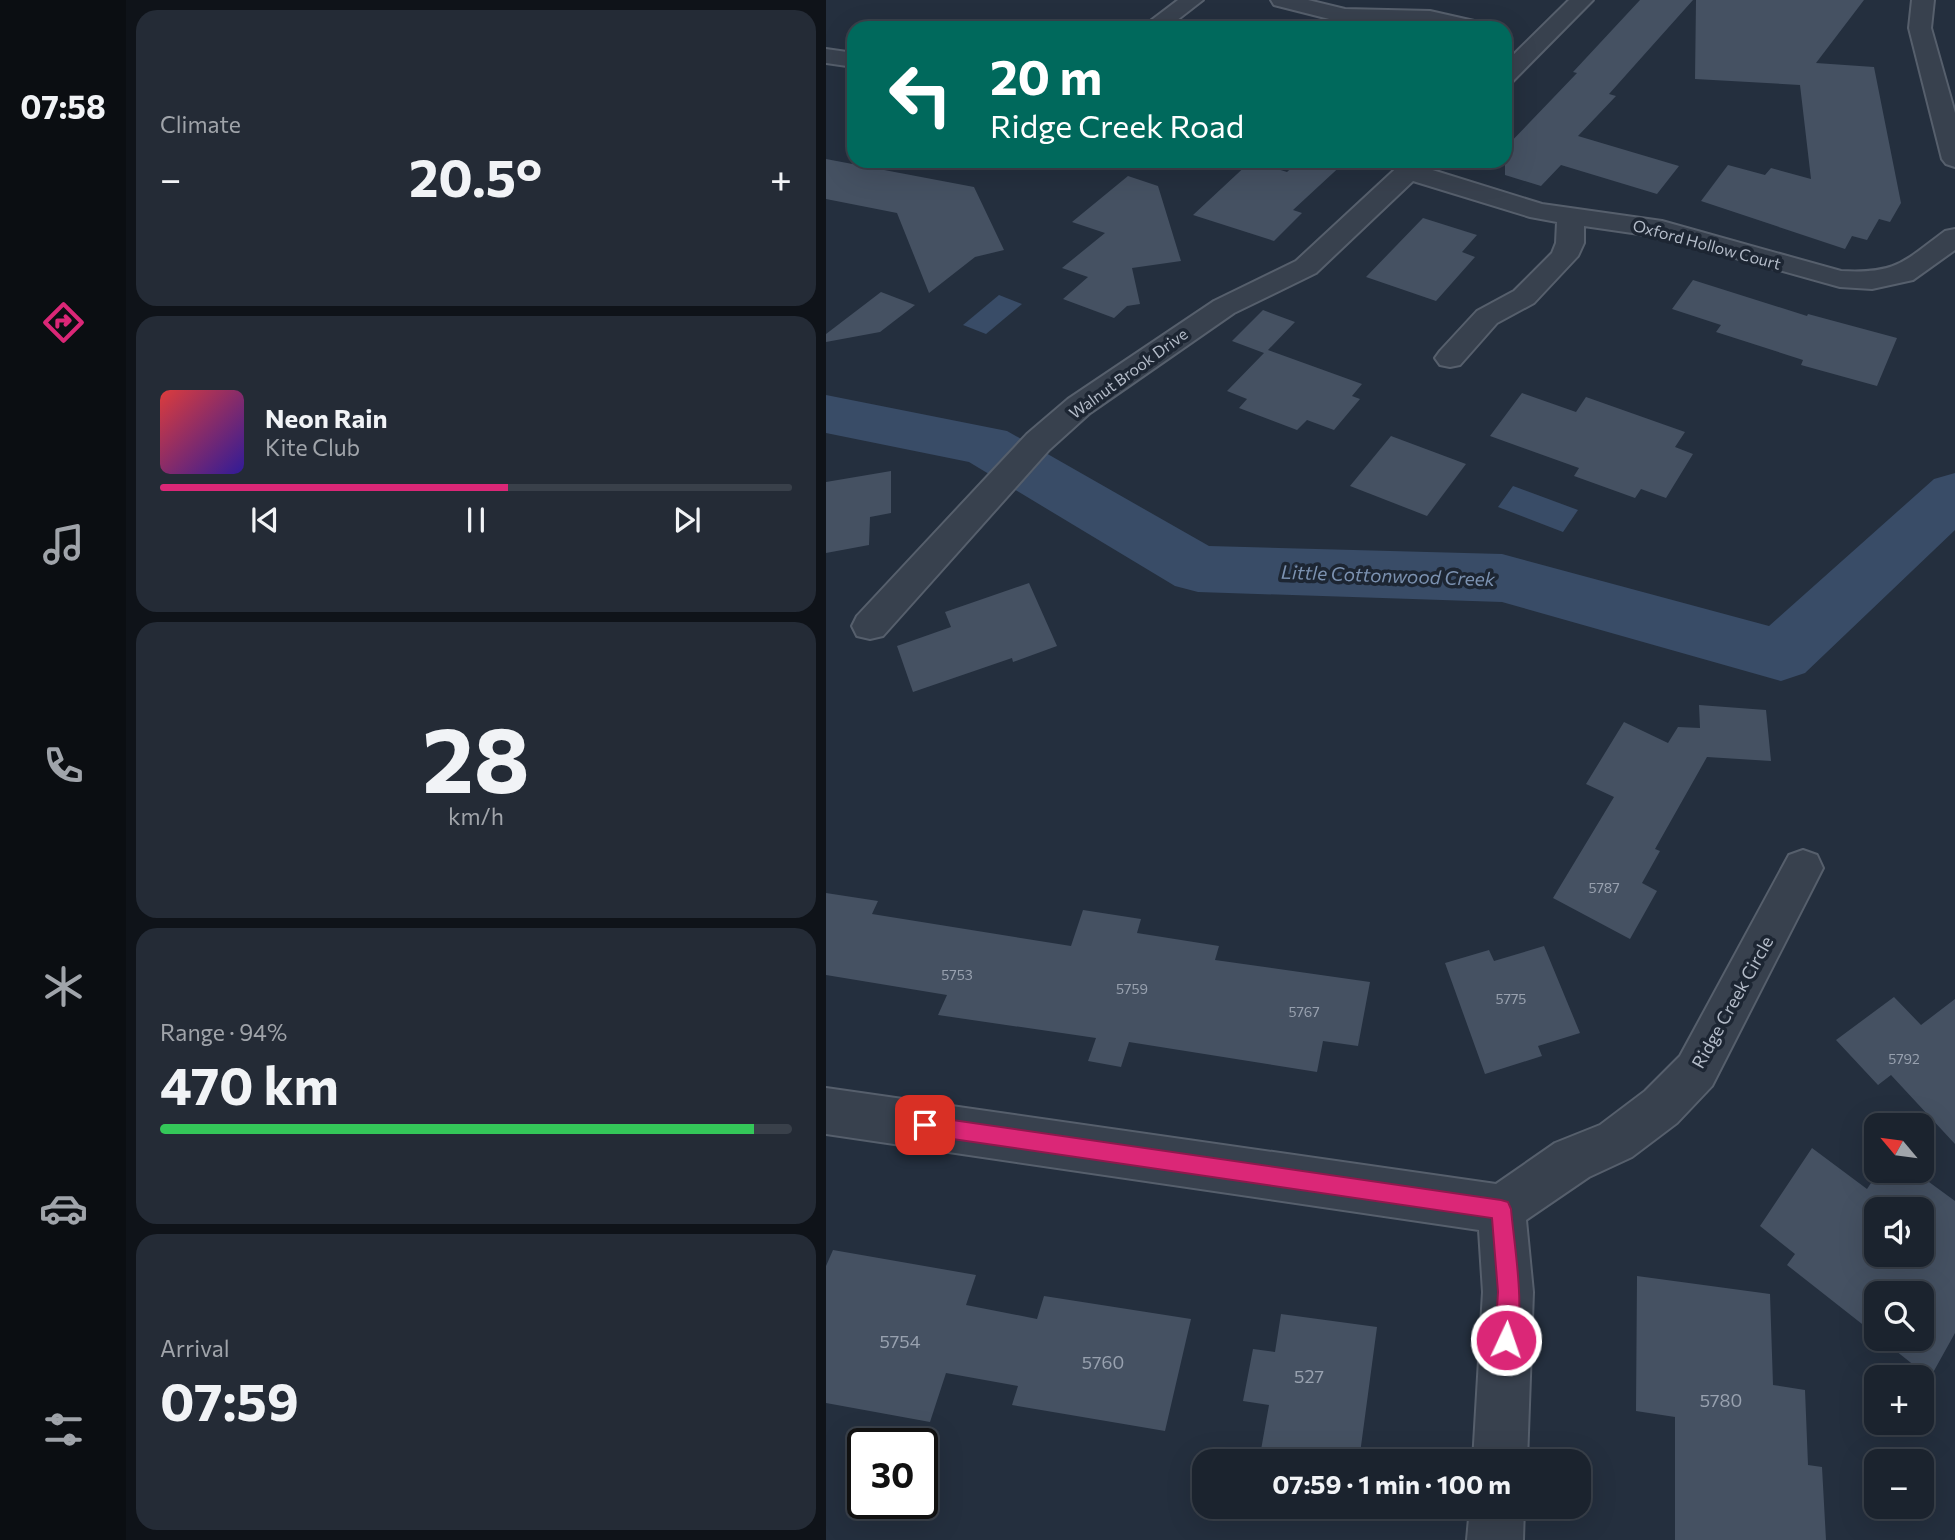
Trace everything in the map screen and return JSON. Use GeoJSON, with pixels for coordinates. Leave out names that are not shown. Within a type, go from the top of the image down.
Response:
{"type":"FeatureCollection","features":[{"type":"Feature","properties":{"kind":"street"},"geometry":{"type":"LineString","coordinates":[[1162,21],[1192,0]]}},
{"type":"Feature","properties":{"kind":"street"},"geometry":{"type":"LineString","coordinates":[[1282,0],[1345,16],[1430,18],[1444,21]]}},
{"type":"Feature","properties":{"kind":"street"},"geometry":{"type":"LineString","coordinates":[[1512,69],[1582,0]]}},
{"type":"Feature","properties":{"kind":"street"},"geometry":{"type":"LineString","coordinates":[[1923,0],[1920,28],[1955,159]]}},
{"type":"Feature","properties":{"kind":"street"},"geometry":{"type":"LineString","coordinates":[[1514,38],[1537,44]]}},
{"type":"Feature","properties":{"kind":"street"},"geometry":{"type":"LineString","coordinates":[[826,56],[847,59]]}},
{"type":"Feature","properties":{"kind":"street","name":"Walnut Brook Drive"},"geometry":{"type":"LineString","coordinates":[[870,626],[1038,442],[1079,406],[1194,327],[1257,289],[1306,267],[1412,168]]}},
{"type":"Feature","properties":{"kind":"street","name":"Oxford Hollow Court"},"geometry":{"type":"LineString","coordinates":[[1420,168],[1539,211],[1662,229],[1813,274],[1858,281],[1903,274],[1955,237]]}},
{"type":"Feature","properties":{"kind":"street"},"geometry":{"type":"LineString","coordinates":[[1450,358],[1487,317],[1524,297],[1564,256],[1570,243],[1571,217]]}},
{"type":"Feature","properties":{"kind":"street","name":"Ridge Creek Circle"},"geometry":{"type":"LineString","coordinates":[[1501,1209],[1572,1160],[1616,1141],[1661,1107],[1696,1071],[1803,868]]}},
{"type":"Feature","properties":{"kind":"street"},"geometry":{"type":"LineString","coordinates":[[826,1111],[1501,1209],[1508,1292],[1501,1449]]}},
{"type":"Feature","properties":{"kind":"street"},"geometry":{"type":"LineString","coordinates":[[1495,1540],[1496,1519]]}},
{"type":"Feature","properties":{"kind":"water"},"geometry":{"type":"Polygon","coordinates":[[[999,295],[1022,304],[986,334],[963,325],[999,295]]]}},
{"type":"Feature","properties":{"kind":"water"},"geometry":{"type":"Polygon","coordinates":[[[1513,486],[1578,510],[1563,532],[1498,507],[1513,486]]]}},
{"type":"Feature","properties":{"kind":"building"},"geometry":{"type":"Polygon","coordinates":[[[1640,0],[1693,0],[1609,94],[1616,96],[1578,136],[1679,166],[1657,194],[1561,165],[1541,186],[1505,175],[1505,168],[1512,168],[1512,141],[1577,73],[1573,72],[1640,0]]]}},
{"type":"Feature","properties":{"kind":"building"},"geometry":{"type":"Polygon","coordinates":[[[1696,0],[1864,0],[1816,63],[1874,67],[1901,203],[1890,222],[1879,219],[1867,240],[1852,236],[1845,249],[1701,201],[1728,165],[1765,175],[1771,168],[1811,179],[1800,85],[1695,79],[1696,0]]]}},
{"type":"Feature","properties":{"kind":"building"},"geometry":{"type":"Polygon","coordinates":[[[826,159],[847,163],[847,168],[874,168],[974,187],[1004,250],[975,257],[929,293],[897,213],[826,199],[826,159]]]}},
{"type":"Feature","properties":{"kind":"building"},"geometry":{"type":"Polygon","coordinates":[[[1243,168],[1274,168],[1287,172],[1291,168],[1338,168],[1293,210],[1302,213],[1274,241],[1193,215],[1243,168]]]}},
{"type":"Feature","properties":{"kind":"building"},"geometry":{"type":"Polygon","coordinates":[[[1128,176],[1158,186],[1181,261],[1132,268],[1140,304],[1127,306],[1114,318],[1063,299],[1088,277],[1062,268],[1105,233],[1072,222],[1128,176]]]}},
{"type":"Feature","properties":{"kind":"building"},"geometry":{"type":"Polygon","coordinates":[[[1423,218],[1477,235],[1462,252],[1475,257],[1436,301],[1366,277],[1423,218]]]}},
{"type":"Feature","properties":{"kind":"building"},"geometry":{"type":"Polygon","coordinates":[[[1693,280],[1807,316],[1808,314],[1897,338],[1877,386],[1801,365],[1803,360],[1716,332],[1721,325],[1672,309],[1693,280]]]}},
{"type":"Feature","properties":{"kind":"building"},"geometry":{"type":"Polygon","coordinates":[[[881,292],[915,305],[880,332],[826,342],[826,334],[881,292]]]}},
{"type":"Feature","properties":{"kind":"building"},"geometry":{"type":"Polygon","coordinates":[[[1263,310],[1295,322],[1268,350],[1362,384],[1352,396],[1360,399],[1334,430],[1307,420],[1297,430],[1239,408],[1247,399],[1227,391],[1264,353],[1232,341],[1263,310]]]}},
{"type":"Feature","properties":{"kind":"building"},"geometry":{"type":"Polygon","coordinates":[[[1522,393],[1576,412],[1586,397],[1685,432],[1675,447],[1693,454],[1666,498],[1641,489],[1635,498],[1574,476],[1579,468],[1490,436],[1522,393]]]}},
{"type":"Feature","properties":{"kind":"building"},"geometry":{"type":"Polygon","coordinates":[[[1391,436],[1466,464],[1427,516],[1350,486],[1391,436]]]}},
{"type":"Feature","properties":{"kind":"building"},"geometry":{"type":"Polygon","coordinates":[[[891,471],[891,513],[870,517],[869,545],[826,553],[826,482],[891,471]]]}},
{"type":"Feature","properties":{"kind":"building"},"geometry":{"type":"Polygon","coordinates":[[[1029,583],[1057,646],[1013,662],[1012,658],[913,692],[897,646],[951,627],[945,612],[1029,583]]]}},
{"type":"Feature","properties":{"kind":"building"},"geometry":{"type":"Polygon","coordinates":[[[1699,705],[1766,710],[1771,761],[1707,757],[1655,849],[1660,851],[1642,883],[1657,891],[1630,939],[1553,898],[1614,797],[1586,784],[1624,722],[1668,743],[1678,727],[1700,728],[1699,705]]]}},
{"type":"Feature","properties":{"kind":"building"},"geometry":{"type":"Polygon","coordinates":[[[826,893],[878,901],[872,914],[1071,946],[1083,910],[1141,919],[1137,933],[1219,946],[1215,960],[1370,982],[1358,1046],[1323,1041],[1317,1072],[1129,1042],[1121,1067],[1088,1061],[1096,1038],[938,1015],[947,995],[826,975],[826,893]]]}},
{"type":"Feature","properties":{"kind":"building"},"geometry":{"type":"Polygon","coordinates":[[[1544,946],[1580,1033],[1538,1046],[1542,1056],[1485,1074],[1445,963],[1489,950],[1494,961],[1544,946]]]}},
{"type":"Feature","properties":{"kind":"building"},"geometry":{"type":"Polygon","coordinates":[[[1894,997],[1921,1025],[1955,999],[1955,1144],[1934,1121],[1934,1113],[1926,1113],[1891,1075],[1878,1085],[1836,1040],[1894,997]]]}},
{"type":"Feature","properties":{"kind":"building"},"geometry":{"type":"Polygon","coordinates":[[[1812,1148],[1867,1189],[1871,1183],[1930,1183],[1955,1201],[1955,1333],[1934,1371],[1934,1365],[1914,1365],[1896,1351],[1934,1351],[1934,1281],[1864,1281],[1864,1326],[1787,1265],[1795,1254],[1760,1226],[1812,1148]]]}},
{"type":"Feature","properties":{"kind":"building"},"geometry":{"type":"Polygon","coordinates":[[[833,1250],[976,1275],[966,1305],[1037,1319],[1044,1296],[1191,1319],[1165,1431],[1012,1405],[1018,1386],[946,1373],[930,1422],[826,1403],[826,1266],[833,1250]]]}},
{"type":"Feature","properties":{"kind":"building"},"geometry":{"type":"Polygon","coordinates":[[[1637,1276],[1770,1294],[1773,1385],[1805,1390],[1808,1465],[1822,1467],[1826,1540],[1675,1540],[1675,1417],[1636,1411],[1637,1276]]]}},
{"type":"Feature","properties":{"kind":"building"},"geometry":{"type":"Polygon","coordinates":[[[1281,1314],[1377,1327],[1361,1449],[1261,1449],[1269,1405],[1243,1401],[1253,1349],[1275,1352],[1281,1314]]]}},
{"type":"Feature","properties":{"kind":"waterway","name":"Little Cottonwood Creek"},"geometry":{"type":"LineString","coordinates":[[826,414],[986,445],[1198,569],[1502,578],[1781,655],[1955,494]]}},
{"type":"Feature","properties":{"kind":"route"},"geometry":{"type":"LineString","coordinates":[[925,1125],[1501,1209],[1508,1292],[1506,1340]]}}]}
